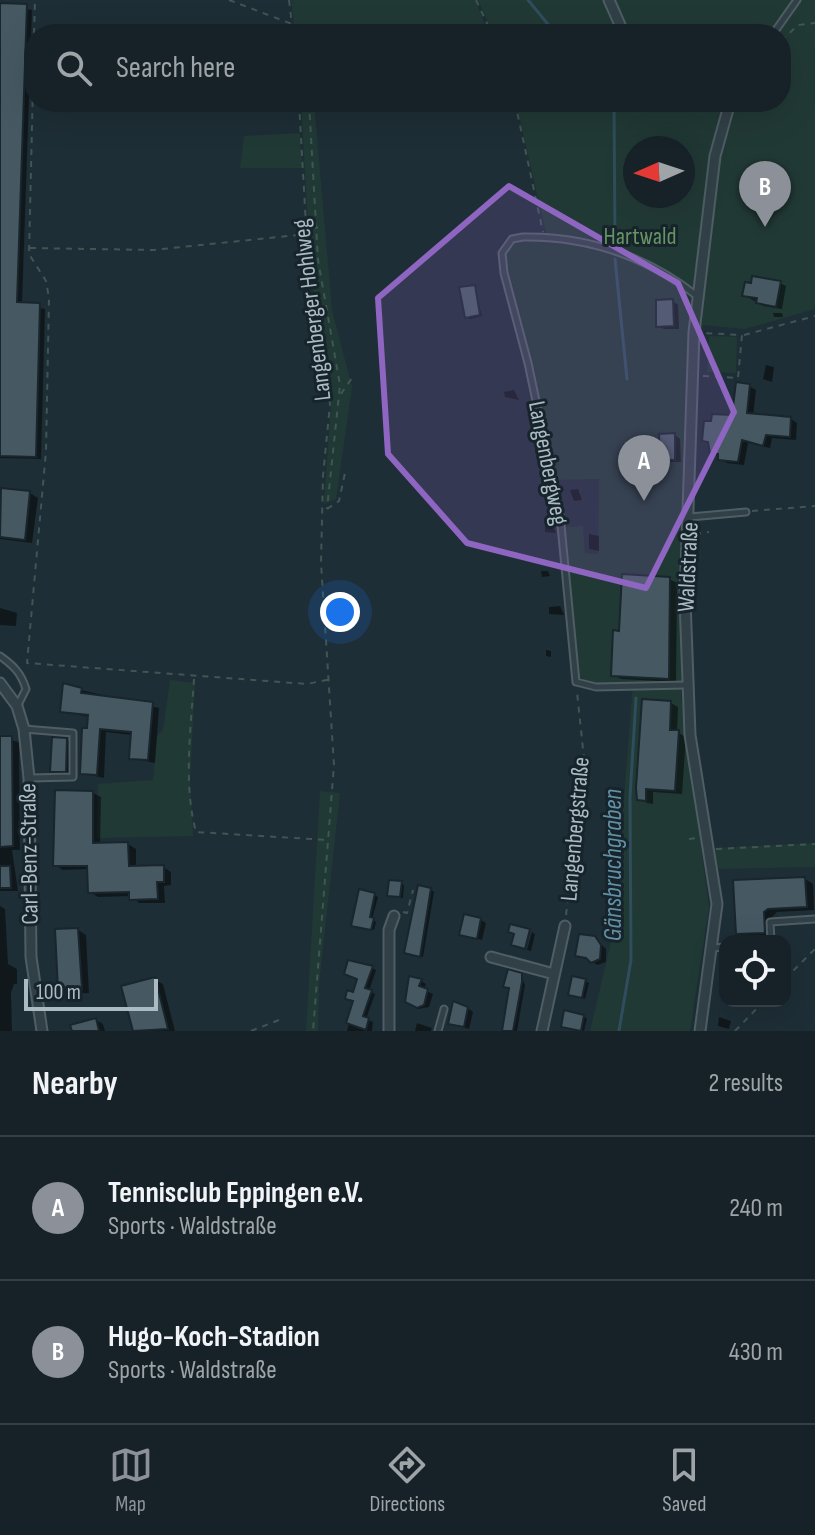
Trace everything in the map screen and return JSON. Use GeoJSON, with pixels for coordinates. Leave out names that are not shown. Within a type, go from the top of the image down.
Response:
{"type":"FeatureCollection","features":[{"type":"Feature","properties":{"kind":"street"},"geometry":{"type":"LineString","coordinates":[[609,0],[620,24]]}},
{"type":"Feature","properties":{"kind":"street","name":"Waldstraße"},"geometry":{"type":"LineString","coordinates":[[700,1031],[717,904],[685,685],[694,332],[715,156],[727,112]]}},
{"type":"Feature","properties":{"kind":"street","name":"Carl-Benz-Straße"},"geometry":{"type":"LineString","coordinates":[[0,683],[17,706],[24,729],[29,778],[31,957],[42,1031]]}},
{"type":"Feature","properties":{"kind":"street"},"geometry":{"type":"LineString","coordinates":[[389,1031],[389,930],[393,918]]}},
{"type":"Feature","properties":{"kind":"street","name":"Langenbergstraße"},"geometry":{"type":"LineString","coordinates":[[542,1031],[565,926]]}},
{"type":"Feature","properties":{"kind":"street"},"geometry":{"type":"LineString","coordinates":[[491,957],[554,974]]}},
{"type":"Feature","properties":{"kind":"lane"},"geometry":{"type":"LineString","coordinates":[[780,24],[797,0]]}},
{"type":"Feature","properties":{"kind":"lane","name":"Langenbergweg"},"geometry":{"type":"LineString","coordinates":[[576,682],[560,515],[502,253],[512,239],[545,237],[594,243],[635,258],[698,297]]}},
{"type":"Feature","properties":{"kind":"lane"},"geometry":{"type":"LineString","coordinates":[[690,517],[746,512]]}},
{"type":"Feature","properties":{"kind":"lane"},"geometry":{"type":"LineString","coordinates":[[0,656],[16,667],[26,689],[23,701],[17,706]]}},
{"type":"Feature","properties":{"kind":"lane"},"geometry":{"type":"LineString","coordinates":[[576,682],[596,687],[685,685]]}},
{"type":"Feature","properties":{"kind":"lane"},"geometry":{"type":"LineString","coordinates":[[24,729],[73,733],[73,777],[29,778]]}},
{"type":"Feature","properties":{"kind":"lane"},"geometry":{"type":"LineString","coordinates":[[771,935],[770,922],[815,919]]}},
{"type":"Feature","properties":{"kind":"lane"},"geometry":{"type":"LineString","coordinates":[[713,948],[719,948]]}},
{"type":"Feature","properties":{"kind":"lane"},"geometry":{"type":"LineString","coordinates":[[438,1031],[444,1009]]}},
{"type":"Feature","properties":{"kind":"path"},"geometry":{"type":"LineString","coordinates":[[34,24],[35,0]]}},
{"type":"Feature","properties":{"kind":"path"},"geometry":{"type":"LineString","coordinates":[[229,0],[292,24],[289,0]]}},
{"type":"Feature","properties":{"kind":"path"},"geometry":{"type":"LineString","coordinates":[[476,0],[487,24]]}},
{"type":"Feature","properties":{"kind":"path"},"geometry":{"type":"LineString","coordinates":[[791,32],[798,25],[815,23]]}},
{"type":"Feature","properties":{"kind":"path"},"geometry":{"type":"LineString","coordinates":[[32,112],[29,254],[46,281],[49,298],[46,451],[27,663],[194,678],[307,684],[331,679]]}},
{"type":"Feature","properties":{"kind":"path"},"geometry":{"type":"LineString","coordinates":[[300,112],[310,228],[309,278],[330,404],[321,563],[331,679],[334,765],[313,1031]]}},
{"type":"Feature","properties":{"kind":"path","name":"Langenberger Hohlweg"},"geometry":{"type":"LineString","coordinates":[[310,112],[318,260],[340,395],[327,509]]}},
{"type":"Feature","properties":{"kind":"path"},"geometry":{"type":"LineString","coordinates":[[517,112],[545,237]]}},
{"type":"Feature","properties":{"kind":"path"},"geometry":{"type":"LineString","coordinates":[[310,228],[322,227]]}},
{"type":"Feature","properties":{"kind":"path"},"geometry":{"type":"LineString","coordinates":[[29,248],[153,250],[308,234]]}},
{"type":"Feature","properties":{"kind":"path"},"geometry":{"type":"LineString","coordinates":[[694,332],[742,335],[815,316]]}},
{"type":"Feature","properties":{"kind":"path"},"geometry":{"type":"LineString","coordinates":[[693,376],[738,378],[742,335]]}},
{"type":"Feature","properties":{"kind":"path"},"geometry":{"type":"LineString","coordinates":[[340,395],[354,375]]}},
{"type":"Feature","properties":{"kind":"path"},"geometry":{"type":"LineString","coordinates":[[322,509],[339,501],[345,473]]}},
{"type":"Feature","properties":{"kind":"path"},"geometry":{"type":"LineString","coordinates":[[746,512],[815,506]]}},
{"type":"Feature","properties":{"kind":"path"},"geometry":{"type":"LineString","coordinates":[[689,535],[709,532]]}},
{"type":"Feature","properties":{"kind":"path"},"geometry":{"type":"LineString","coordinates":[[194,678],[190,743],[192,813],[196,832],[328,840]]}},
{"type":"Feature","properties":{"kind":"path","name":"Langenbergstraße"},"geometry":{"type":"LineString","coordinates":[[565,926],[585,768],[576,682]]}},
{"type":"Feature","properties":{"kind":"path"},"geometry":{"type":"LineString","coordinates":[[708,850],[815,844]]}},
{"type":"Feature","properties":{"kind":"path"},"geometry":{"type":"LineString","coordinates":[[393,918],[399,920],[401,912],[407,913],[413,890]]}},
{"type":"Feature","properties":{"kind":"path"},"geometry":{"type":"LineString","coordinates":[[791,973],[815,949]]}},
{"type":"Feature","properties":{"kind":"path"},"geometry":{"type":"LineString","coordinates":[[735,1031],[758,1007]]}},
{"type":"Feature","properties":{"kind":"path"},"geometry":{"type":"LineString","coordinates":[[251,1031],[284,1018]]}},
{"type":"Feature","properties":{"kind":"highlighted area"},"geometry":{"type":"Polygon","coordinates":[[[509,186],[678,283],[734,412],[646,588],[467,543],[388,454],[378,298],[509,186]]]}},
{"type":"Feature","properties":{"kind":"green space"},"geometry":{"type":"Polygon","coordinates":[[[291,0],[475,0],[485,24],[294,24],[291,0]]]}},
{"type":"Feature","properties":{"kind":"green space","name":"Hartwald"},"geometry":{"type":"Polygon","coordinates":[[[478,0],[815,0],[815,309],[745,329],[703,325],[691,390],[681,697],[709,907],[690,1031],[590,1031],[614,929],[633,683],[593,684],[578,676],[564,527],[583,526],[585,553],[598,554],[599,479],[556,480],[533,372],[506,275],[504,254],[514,241],[524,239],[602,246],[602,242],[546,233],[518,112],[791,112],[791,24],[489,24],[478,0]]]}},
{"type":"Feature","properties":{"kind":"green space"},"geometry":{"type":"Polygon","coordinates":[[[302,112],[315,112],[332,310],[352,387],[336,499],[324,504],[332,388],[311,278],[302,112]]]}},
{"type":"Feature","properties":{"kind":"green space"},"geometry":{"type":"Polygon","coordinates":[[[300,133],[302,168],[240,168],[244,136],[300,133]]]}},
{"type":"Feature","properties":{"kind":"green space"},"geometry":{"type":"Polygon","coordinates":[[[709,336],[737,337],[736,373],[707,372],[709,336]]]}},
{"type":"Feature","properties":{"kind":"green space"},"geometry":{"type":"Polygon","coordinates":[[[170,680],[195,683],[190,781],[193,836],[97,838],[98,784],[153,780],[157,736],[163,730],[170,680]]]}},
{"type":"Feature","properties":{"kind":"green space"},"geometry":{"type":"Polygon","coordinates":[[[320,791],[340,793],[319,984],[318,1031],[306,1031],[320,791]]]}},
{"type":"Feature","properties":{"kind":"green space"},"geometry":{"type":"Polygon","coordinates":[[[815,843],[815,867],[718,869],[714,848],[815,843]]]}},
{"type":"Feature","properties":{"kind":"building"},"geometry":{"type":"Polygon","coordinates":[[[0,3],[27,4],[17,302],[40,303],[36,457],[0,456],[0,3]]]}},
{"type":"Feature","properties":{"kind":"building"},"geometry":{"type":"Polygon","coordinates":[[[752,276],[781,281],[776,307],[756,303],[757,298],[742,296],[745,282],[751,283],[752,276]]]}},
{"type":"Feature","properties":{"kind":"building"},"geometry":{"type":"Polygon","coordinates":[[[475,285],[480,315],[465,318],[459,287],[475,285]]]}},
{"type":"Feature","properties":{"kind":"building"},"geometry":{"type":"Polygon","coordinates":[[[673,299],[674,326],[656,327],[656,300],[673,299]]]}},
{"type":"Feature","properties":{"kind":"building"},"geometry":{"type":"Polygon","coordinates":[[[736,382],[750,384],[747,413],[791,417],[790,437],[766,435],[763,446],[742,440],[738,462],[718,460],[718,454],[710,454],[708,442],[702,441],[704,421],[711,421],[712,414],[732,415],[736,382]]]}},
{"type":"Feature","properties":{"kind":"building"},"geometry":{"type":"Polygon","coordinates":[[[675,433],[675,460],[660,460],[659,434],[675,433]]]}},
{"type":"Feature","properties":{"kind":"building"},"geometry":{"type":"Polygon","coordinates":[[[1,488],[30,491],[25,540],[0,537],[1,488]]]}},
{"type":"Feature","properties":{"kind":"building"},"geometry":{"type":"Polygon","coordinates":[[[622,574],[670,577],[669,679],[611,676],[613,630],[619,631],[622,574]]]}},
{"type":"Feature","properties":{"kind":"building"},"geometry":{"type":"Polygon","coordinates":[[[63,683],[82,688],[81,693],[153,702],[148,760],[129,759],[131,732],[100,729],[97,775],[80,774],[82,728],[87,728],[88,715],[60,712],[63,683]]]}},
{"type":"Feature","properties":{"kind":"building"},"geometry":{"type":"Polygon","coordinates":[[[642,699],[671,701],[670,730],[679,730],[675,791],[646,789],[646,801],[637,800],[636,788],[642,699]]]}},
{"type":"Feature","properties":{"kind":"building"},"geometry":{"type":"Polygon","coordinates":[[[0,736],[12,736],[13,846],[0,847],[0,736]]]}},
{"type":"Feature","properties":{"kind":"building"},"geometry":{"type":"Polygon","coordinates":[[[52,737],[67,738],[66,772],[50,772],[52,737]]]}},
{"type":"Feature","properties":{"kind":"building"},"geometry":{"type":"Polygon","coordinates":[[[55,790],[93,791],[93,843],[128,842],[129,866],[164,865],[164,882],[157,882],[158,899],[129,900],[129,892],[88,893],[87,866],[53,866],[55,790]]]}},
{"type":"Feature","properties":{"kind":"building"},"geometry":{"type":"Polygon","coordinates":[[[0,866],[10,866],[11,888],[0,888],[0,866]]]}},
{"type":"Feature","properties":{"kind":"building"},"geometry":{"type":"Polygon","coordinates":[[[805,877],[807,907],[768,909],[764,912],[765,933],[736,934],[733,880],[805,877]]]}},
{"type":"Feature","properties":{"kind":"building"},"geometry":{"type":"Polygon","coordinates":[[[389,880],[402,881],[400,897],[387,896],[389,880]]]}},
{"type":"Feature","properties":{"kind":"building"},"geometry":{"type":"Polygon","coordinates":[[[418,885],[431,888],[420,957],[404,953],[418,885]]]}},
{"type":"Feature","properties":{"kind":"building"},"geometry":{"type":"Polygon","coordinates":[[[359,889],[375,893],[371,930],[351,926],[359,889]]]}},
{"type":"Feature","properties":{"kind":"building"},"geometry":{"type":"Polygon","coordinates":[[[464,914],[481,918],[477,939],[459,935],[464,914]]]}},
{"type":"Feature","properties":{"kind":"building"},"geometry":{"type":"Polygon","coordinates":[[[510,924],[530,929],[525,949],[511,945],[514,934],[508,932],[510,924]]]}},
{"type":"Feature","properties":{"kind":"building"},"geometry":{"type":"Polygon","coordinates":[[[78,928],[82,989],[58,990],[55,929],[78,928]]]}},
{"type":"Feature","properties":{"kind":"building"},"geometry":{"type":"Polygon","coordinates":[[[579,934],[595,936],[601,945],[600,959],[591,963],[586,958],[575,956],[579,934]]]}},
{"type":"Feature","properties":{"kind":"building"},"geometry":{"type":"Polygon","coordinates":[[[348,960],[373,966],[365,988],[372,990],[363,1016],[369,1018],[366,1030],[346,1023],[353,1001],[345,999],[347,990],[353,992],[357,979],[344,974],[348,960]]]}},
{"type":"Feature","properties":{"kind":"building"},"geometry":{"type":"Polygon","coordinates":[[[508,969],[522,973],[522,982],[513,1031],[502,1031],[509,988],[503,987],[508,969]]]}},
{"type":"Feature","properties":{"kind":"building"},"geometry":{"type":"Polygon","coordinates":[[[409,976],[422,979],[419,986],[428,989],[424,1005],[417,1008],[405,1002],[409,976]]]}},
{"type":"Feature","properties":{"kind":"building"},"geometry":{"type":"Polygon","coordinates":[[[572,976],[586,979],[582,998],[568,995],[572,976]]]}},
{"type":"Feature","properties":{"kind":"building"},"geometry":{"type":"Polygon","coordinates":[[[155,977],[168,1029],[133,1031],[121,986],[155,977]]]}},
{"type":"Feature","properties":{"kind":"building"},"geometry":{"type":"Polygon","coordinates":[[[453,1001],[468,1007],[464,1027],[448,1024],[453,1001]]]}},
{"type":"Feature","properties":{"kind":"building"},"geometry":{"type":"Polygon","coordinates":[[[564,1010],[584,1015],[581,1031],[561,1027],[564,1010]]]}},
{"type":"Feature","properties":{"kind":"building"},"geometry":{"type":"Polygon","coordinates":[[[96,1018],[99,1031],[72,1031],[70,1025],[96,1018]]]}},
{"type":"Feature","properties":{"kind":"waterway","name":"Gänsbruchgraben"},"geometry":{"type":"LineString","coordinates":[[528,0],[548,24]]}},
{"type":"Feature","properties":{"kind":"waterway","name":"Gänsbruchgraben"},"geometry":{"type":"LineString","coordinates":[[614,112],[615,244]]}},
{"type":"Feature","properties":{"kind":"waterway","name":"Gänsbruchgraben"},"geometry":{"type":"LineString","coordinates":[[615,259],[627,379]]}},
{"type":"Feature","properties":{"kind":"waterway","name":"Gänsbruchgraben"},"geometry":{"type":"LineString","coordinates":[[619,1031],[631,960],[630,797],[636,698]]}},
{"type":"Feature","properties":{"kind":"place","name":"Hugo-Koch-Stadion"},"geometry":{"type":"Point","coordinates":[765,227]}},
{"type":"Feature","properties":{"kind":"place","name":"Tennisclub Eppingen e.V."},"geometry":{"type":"Point","coordinates":[644,501]}}]}
